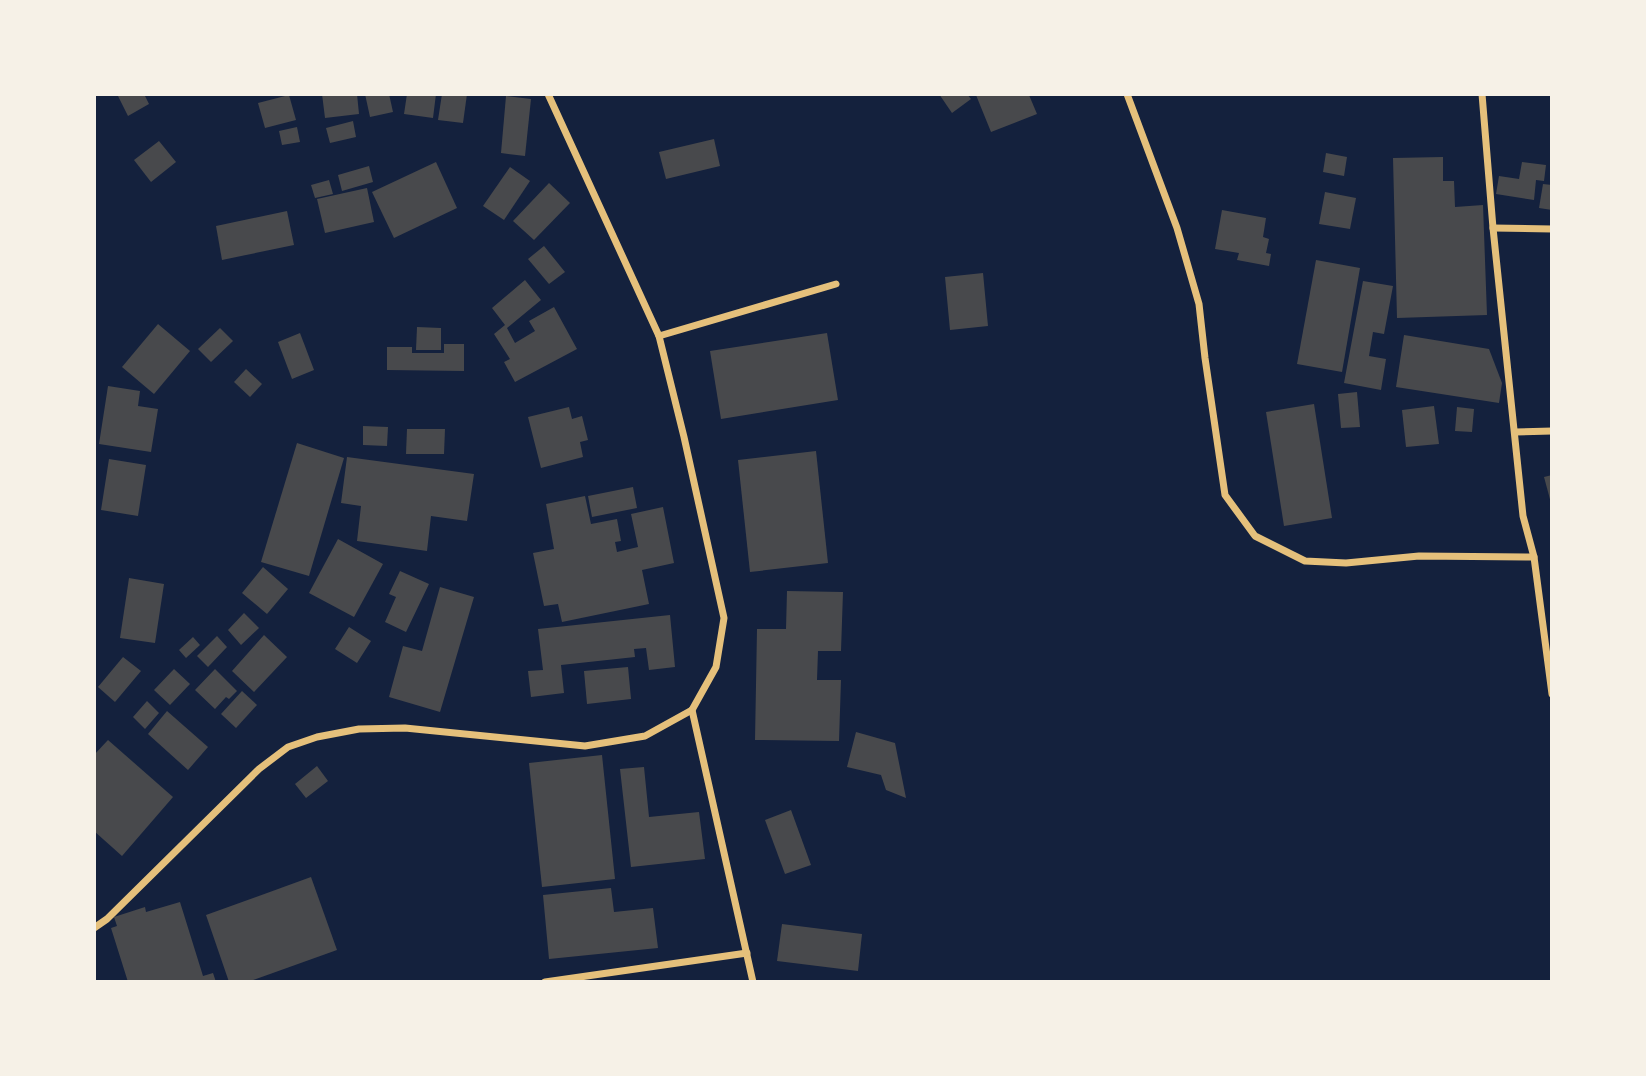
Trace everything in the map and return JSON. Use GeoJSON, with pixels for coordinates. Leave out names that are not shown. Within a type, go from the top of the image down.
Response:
{"type":"FeatureCollection","features":[{"type":"Feature","properties":{"kind":"street"},"geometry":{"type":"LineString","coordinates":[[94,928],[107,919],[259,769],[288,747],[317,737],[359,729],[405,728],[585,746],[645,736],[692,710],[716,667],[724,618],[659,336],[548,94]]}},
{"type":"Feature","properties":{"kind":"street"},"geometry":{"type":"LineString","coordinates":[[1127,94],[1177,228],[1199,304],[1225,495],[1255,536],[1305,561],[1346,563],[1419,556],[1534,557]]}},
{"type":"Feature","properties":{"kind":"street"},"geometry":{"type":"LineString","coordinates":[[1482,94],[1523,516],[1534,557],[1552,694]]}},
{"type":"Feature","properties":{"kind":"street"},"geometry":{"type":"LineString","coordinates":[[1493,228],[1552,229]]}},
{"type":"Feature","properties":{"kind":"street"},"geometry":{"type":"LineString","coordinates":[[659,336],[836,284]]}},
{"type":"Feature","properties":{"kind":"street"},"geometry":{"type":"LineString","coordinates":[[1515,432],[1552,431]]}},
{"type":"Feature","properties":{"kind":"street"},"geometry":{"type":"LineString","coordinates":[[692,710],[753,982]]}},
{"type":"Feature","properties":{"kind":"street"},"geometry":{"type":"LineString","coordinates":[[545,982],[747,953]]}},
{"type":"Feature","properties":{"kind":"building"},"geometry":{"type":"Polygon","coordinates":[[[117,94],[144,94],[149,104],[128,116],[117,94]]]}},
{"type":"Feature","properties":{"kind":"building"},"geometry":{"type":"Polygon","coordinates":[[[322,94],[357,94],[359,114],[325,118],[322,94]]]}},
{"type":"Feature","properties":{"kind":"building"},"geometry":{"type":"Polygon","coordinates":[[[365,94],[389,94],[393,112],[370,117],[365,94]]]}},
{"type":"Feature","properties":{"kind":"building"},"geometry":{"type":"Polygon","coordinates":[[[407,94],[436,94],[433,118],[404,114],[407,94]]]}},
{"type":"Feature","properties":{"kind":"building"},"geometry":{"type":"Polygon","coordinates":[[[442,94],[467,94],[463,123],[438,120],[442,94]]]}},
{"type":"Feature","properties":{"kind":"building"},"geometry":{"type":"Polygon","coordinates":[[[939,94],[967,94],[971,99],[952,113],[939,94]]]}},
{"type":"Feature","properties":{"kind":"building"},"geometry":{"type":"Polygon","coordinates":[[[289,95],[296,120],[265,128],[258,103],[289,95]]]}},
{"type":"Feature","properties":{"kind":"building"},"geometry":{"type":"Polygon","coordinates":[[[976,95],[1029,95],[1037,114],[991,132],[976,95]]]}},
{"type":"Feature","properties":{"kind":"building"},"geometry":{"type":"Polygon","coordinates":[[[506,96],[531,99],[525,156],[501,153],[506,96]]]}},
{"type":"Feature","properties":{"kind":"building"},"geometry":{"type":"Polygon","coordinates":[[[353,121],[356,137],[330,143],[326,128],[353,121]]]}},
{"type":"Feature","properties":{"kind":"building"},"geometry":{"type":"Polygon","coordinates":[[[297,127],[300,142],[282,145],[279,131],[297,127]]]}},
{"type":"Feature","properties":{"kind":"building"},"geometry":{"type":"Polygon","coordinates":[[[714,139],[720,166],[666,179],[659,152],[714,139]]]}},
{"type":"Feature","properties":{"kind":"building"},"geometry":{"type":"Polygon","coordinates":[[[159,141],[176,162],[151,182],[134,160],[159,141]]]}},
{"type":"Feature","properties":{"kind":"building"},"geometry":{"type":"Polygon","coordinates":[[[1326,153],[1347,157],[1344,176],[1323,172],[1326,153]]]}},
{"type":"Feature","properties":{"kind":"building"},"geometry":{"type":"Polygon","coordinates":[[[1443,157],[1443,181],[1454,181],[1455,207],[1483,205],[1487,315],[1397,318],[1393,158],[1443,157]]]}},
{"type":"Feature","properties":{"kind":"building"},"geometry":{"type":"Polygon","coordinates":[[[436,162],[457,208],[394,238],[372,192],[436,162]]]}},
{"type":"Feature","properties":{"kind":"building"},"geometry":{"type":"Polygon","coordinates":[[[1522,162],[1546,165],[1544,181],[1536,180],[1534,200],[1496,194],[1499,176],[1519,179],[1522,162]]]}},
{"type":"Feature","properties":{"kind":"building"},"geometry":{"type":"Polygon","coordinates":[[[369,166],[373,182],[342,191],[338,175],[369,166]]]}},
{"type":"Feature","properties":{"kind":"building"},"geometry":{"type":"Polygon","coordinates":[[[510,167],[530,181],[504,220],[483,206],[510,167]]]}},
{"type":"Feature","properties":{"kind":"building"},"geometry":{"type":"Polygon","coordinates":[[[329,180],[333,194],[315,198],[311,185],[329,180]]]}},
{"type":"Feature","properties":{"kind":"building"},"geometry":{"type":"Polygon","coordinates":[[[549,183],[570,203],[534,240],[513,221],[549,183]]]}},
{"type":"Feature","properties":{"kind":"building"},"geometry":{"type":"Polygon","coordinates":[[[1543,184],[1552,185],[1552,210],[1539,208],[1543,184]]]}},
{"type":"Feature","properties":{"kind":"building"},"geometry":{"type":"Polygon","coordinates":[[[367,188],[374,222],[325,233],[317,199],[367,188]]]}},
{"type":"Feature","properties":{"kind":"building"},"geometry":{"type":"Polygon","coordinates":[[[1325,192],[1356,198],[1350,229],[1319,224],[1325,192]]]}},
{"type":"Feature","properties":{"kind":"building"},"geometry":{"type":"Polygon","coordinates":[[[1222,210],[1266,218],[1263,237],[1269,239],[1266,253],[1271,254],[1269,266],[1237,260],[1239,253],[1215,249],[1222,210]]]}},
{"type":"Feature","properties":{"kind":"building"},"geometry":{"type":"Polygon","coordinates":[[[287,211],[294,245],[222,260],[216,226],[287,211]]]}},
{"type":"Feature","properties":{"kind":"building"},"geometry":{"type":"Polygon","coordinates":[[[544,246],[565,272],[549,284],[528,259],[544,246]]]}},
{"type":"Feature","properties":{"kind":"building"},"geometry":{"type":"Polygon","coordinates":[[[1316,260],[1360,268],[1342,372],[1297,364],[1316,260]]]}},
{"type":"Feature","properties":{"kind":"building"},"geometry":{"type":"Polygon","coordinates":[[[983,273],[988,326],[950,330],[945,277],[983,273]]]}},
{"type":"Feature","properties":{"kind":"building"},"geometry":{"type":"Polygon","coordinates":[[[525,280],[541,300],[507,328],[515,343],[535,331],[529,321],[554,307],[577,349],[515,382],[504,362],[510,359],[494,334],[505,325],[492,308],[525,280]]]}},
{"type":"Feature","properties":{"kind":"building"},"geometry":{"type":"Polygon","coordinates":[[[1363,281],[1393,286],[1384,334],[1373,332],[1369,356],[1386,359],[1381,390],[1344,383],[1363,281]]]}},
{"type":"Feature","properties":{"kind":"building"},"geometry":{"type":"Polygon","coordinates":[[[158,324],[190,351],[154,394],[122,367],[158,324]]]}},
{"type":"Feature","properties":{"kind":"building"},"geometry":{"type":"Polygon","coordinates":[[[417,327],[441,328],[441,350],[416,350],[417,327]]]}},
{"type":"Feature","properties":{"kind":"building"},"geometry":{"type":"Polygon","coordinates":[[[220,328],[233,341],[211,362],[198,349],[220,328]]]}},
{"type":"Feature","properties":{"kind":"building"},"geometry":{"type":"Polygon","coordinates":[[[300,333],[314,370],[292,379],[278,342],[300,333]]]}},
{"type":"Feature","properties":{"kind":"building"},"geometry":{"type":"Polygon","coordinates":[[[827,333],[838,400],[721,419],[710,351],[827,333]]]}},
{"type":"Feature","properties":{"kind":"building"},"geometry":{"type":"Polygon","coordinates":[[[1404,335],[1489,349],[1502,383],[1499,403],[1396,387],[1404,335]]]}},
{"type":"Feature","properties":{"kind":"building"},"geometry":{"type":"Polygon","coordinates":[[[444,344],[464,344],[464,371],[387,370],[387,347],[412,347],[412,353],[444,353],[444,344]]]}},
{"type":"Feature","properties":{"kind":"building"},"geometry":{"type":"Polygon","coordinates":[[[246,369],[262,384],[250,397],[234,382],[246,369]]]}},
{"type":"Feature","properties":{"kind":"building"},"geometry":{"type":"Polygon","coordinates":[[[108,386],[140,391],[138,406],[158,409],[151,452],[99,444],[108,386]]]}},
{"type":"Feature","properties":{"kind":"building"},"geometry":{"type":"Polygon","coordinates":[[[1357,392],[1360,427],[1341,428],[1338,394],[1357,392]]]}},
{"type":"Feature","properties":{"kind":"building"},"geometry":{"type":"Polygon","coordinates":[[[1314,404],[1332,518],[1284,526],[1266,412],[1314,404]]]}},
{"type":"Feature","properties":{"kind":"building"},"geometry":{"type":"Polygon","coordinates":[[[1434,406],[1439,444],[1406,447],[1402,410],[1434,406]]]}},
{"type":"Feature","properties":{"kind":"building"},"geometry":{"type":"Polygon","coordinates":[[[569,407],[572,419],[582,416],[588,440],[580,442],[583,457],[541,468],[528,417],[569,407]]]}},
{"type":"Feature","properties":{"kind":"building"},"geometry":{"type":"Polygon","coordinates":[[[1457,407],[1474,409],[1472,432],[1455,431],[1457,407]]]}},
{"type":"Feature","properties":{"kind":"building"},"geometry":{"type":"Polygon","coordinates":[[[363,426],[388,427],[387,446],[363,445],[363,426]]]}},
{"type":"Feature","properties":{"kind":"building"},"geometry":{"type":"Polygon","coordinates":[[[407,429],[445,429],[444,454],[406,454],[407,429]]]}},
{"type":"Feature","properties":{"kind":"building"},"geometry":{"type":"Polygon","coordinates":[[[297,443],[344,458],[309,576],[261,562],[297,443]]]}},
{"type":"Feature","properties":{"kind":"building"},"geometry":{"type":"Polygon","coordinates":[[[816,451],[828,563],[750,572],[738,460],[816,451]]]}},
{"type":"Feature","properties":{"kind":"building"},"geometry":{"type":"Polygon","coordinates":[[[347,457],[474,474],[467,521],[431,516],[427,551],[357,541],[361,506],[341,503],[347,457]]]}},
{"type":"Feature","properties":{"kind":"building"},"geometry":{"type":"Polygon","coordinates":[[[109,459],[146,465],[138,516],[101,510],[109,459]]]}},
{"type":"Feature","properties":{"kind":"building"},"geometry":{"type":"Polygon","coordinates":[[[1552,475],[1552,503],[1551,503],[1544,477],[1552,475]]]}},
{"type":"Feature","properties":{"kind":"building"},"geometry":{"type":"Polygon","coordinates":[[[633,487],[637,508],[592,517],[588,496],[633,487]]]}},
{"type":"Feature","properties":{"kind":"building"},"geometry":{"type":"Polygon","coordinates":[[[585,496],[591,524],[617,519],[621,541],[615,542],[617,552],[638,547],[631,514],[663,507],[674,563],[642,570],[649,604],[562,622],[558,604],[544,606],[533,553],[554,549],[546,504],[585,496]]]}},
{"type":"Feature","properties":{"kind":"building"},"geometry":{"type":"Polygon","coordinates":[[[338,539],[383,564],[354,617],[309,593],[338,539]]]}},
{"type":"Feature","properties":{"kind":"building"},"geometry":{"type":"Polygon","coordinates":[[[263,567],[288,589],[267,614],[242,593],[263,567]]]}},
{"type":"Feature","properties":{"kind":"building"},"geometry":{"type":"Polygon","coordinates":[[[400,571],[429,584],[406,632],[385,622],[396,597],[389,594],[400,571]]]}},
{"type":"Feature","properties":{"kind":"building"},"geometry":{"type":"Polygon","coordinates":[[[129,578],[164,584],[155,643],[120,638],[129,578]]]}},
{"type":"Feature","properties":{"kind":"building"},"geometry":{"type":"Polygon","coordinates":[[[440,587],[474,597],[440,712],[389,697],[403,646],[422,651],[440,587]]]}},
{"type":"Feature","properties":{"kind":"building"},"geometry":{"type":"Polygon","coordinates":[[[787,591],[843,592],[841,651],[818,651],[817,680],[841,680],[839,741],[755,740],[757,629],[786,629],[787,591]]]}},
{"type":"Feature","properties":{"kind":"building"},"geometry":{"type":"Polygon","coordinates":[[[244,613],[259,628],[241,645],[228,630],[244,613]]]}},
{"type":"Feature","properties":{"kind":"building"},"geometry":{"type":"Polygon","coordinates":[[[670,615],[675,667],[649,670],[646,648],[634,649],[635,657],[561,665],[564,693],[531,697],[528,671],[543,670],[538,629],[670,615]]]}},
{"type":"Feature","properties":{"kind":"building"},"geometry":{"type":"Polygon","coordinates":[[[349,627],[371,641],[357,663],[335,649],[349,627]]]}},
{"type":"Feature","properties":{"kind":"building"},"geometry":{"type":"Polygon","coordinates":[[[264,635],[287,657],[254,692],[232,671],[264,635]]]}},
{"type":"Feature","properties":{"kind":"building"},"geometry":{"type":"Polygon","coordinates":[[[217,636],[227,647],[208,667],[197,656],[217,636]]]}},
{"type":"Feature","properties":{"kind":"building"},"geometry":{"type":"Polygon","coordinates":[[[193,637],[200,645],[186,658],[179,650],[193,637]]]}},
{"type":"Feature","properties":{"kind":"building"},"geometry":{"type":"Polygon","coordinates":[[[123,657],[141,671],[115,702],[98,687],[123,657]]]}},
{"type":"Feature","properties":{"kind":"building"},"geometry":{"type":"Polygon","coordinates":[[[628,667],[631,699],[587,704],[584,671],[628,667]]]}},
{"type":"Feature","properties":{"kind":"building"},"geometry":{"type":"Polygon","coordinates":[[[174,669],[190,684],[170,705],[154,690],[174,669]]]}},
{"type":"Feature","properties":{"kind":"building"},"geometry":{"type":"Polygon","coordinates":[[[215,669],[237,691],[229,699],[226,697],[215,709],[195,690],[215,669]]]}},
{"type":"Feature","properties":{"kind":"building"},"geometry":{"type":"Polygon","coordinates":[[[242,691],[257,705],[236,728],[221,714],[242,691]]]}},
{"type":"Feature","properties":{"kind":"building"},"geometry":{"type":"Polygon","coordinates":[[[147,701],[159,713],[145,729],[133,717],[147,701]]]}},
{"type":"Feature","properties":{"kind":"building"},"geometry":{"type":"Polygon","coordinates":[[[167,711],[208,747],[188,770],[148,734],[167,711]]]}},
{"type":"Feature","properties":{"kind":"building"},"geometry":{"type":"Polygon","coordinates":[[[856,732],[895,743],[906,798],[886,790],[881,775],[847,767],[856,732]]]}},
{"type":"Feature","properties":{"kind":"building"},"geometry":{"type":"Polygon","coordinates":[[[108,740],[173,797],[122,856],[94,831],[94,755],[108,740]]]}},
{"type":"Feature","properties":{"kind":"building"},"geometry":{"type":"Polygon","coordinates":[[[602,755],[615,879],[542,887],[529,763],[602,755]]]}},
{"type":"Feature","properties":{"kind":"building"},"geometry":{"type":"Polygon","coordinates":[[[317,766],[328,781],[306,798],[295,784],[317,766]]]}},
{"type":"Feature","properties":{"kind":"building"},"geometry":{"type":"Polygon","coordinates":[[[644,767],[649,817],[699,812],[705,859],[631,867],[620,769],[644,767]]]}},
{"type":"Feature","properties":{"kind":"building"},"geometry":{"type":"Polygon","coordinates":[[[791,810],[811,865],[785,874],[765,820],[791,810]]]}},
{"type":"Feature","properties":{"kind":"building"},"geometry":{"type":"Polygon","coordinates":[[[311,877],[337,950],[248,982],[229,982],[206,915],[311,877]]]}},
{"type":"Feature","properties":{"kind":"building"},"geometry":{"type":"Polygon","coordinates":[[[611,888],[614,912],[653,908],[658,948],[549,959],[543,895],[611,888]]]}},
{"type":"Feature","properties":{"kind":"building"},"geometry":{"type":"Polygon","coordinates":[[[180,902],[203,976],[213,973],[216,982],[128,982],[111,928],[117,926],[114,917],[145,907],[146,912],[180,902]]]}},
{"type":"Feature","properties":{"kind":"building"},"geometry":{"type":"Polygon","coordinates":[[[782,924],[862,934],[858,971],[777,961],[782,924]]]}}]}
